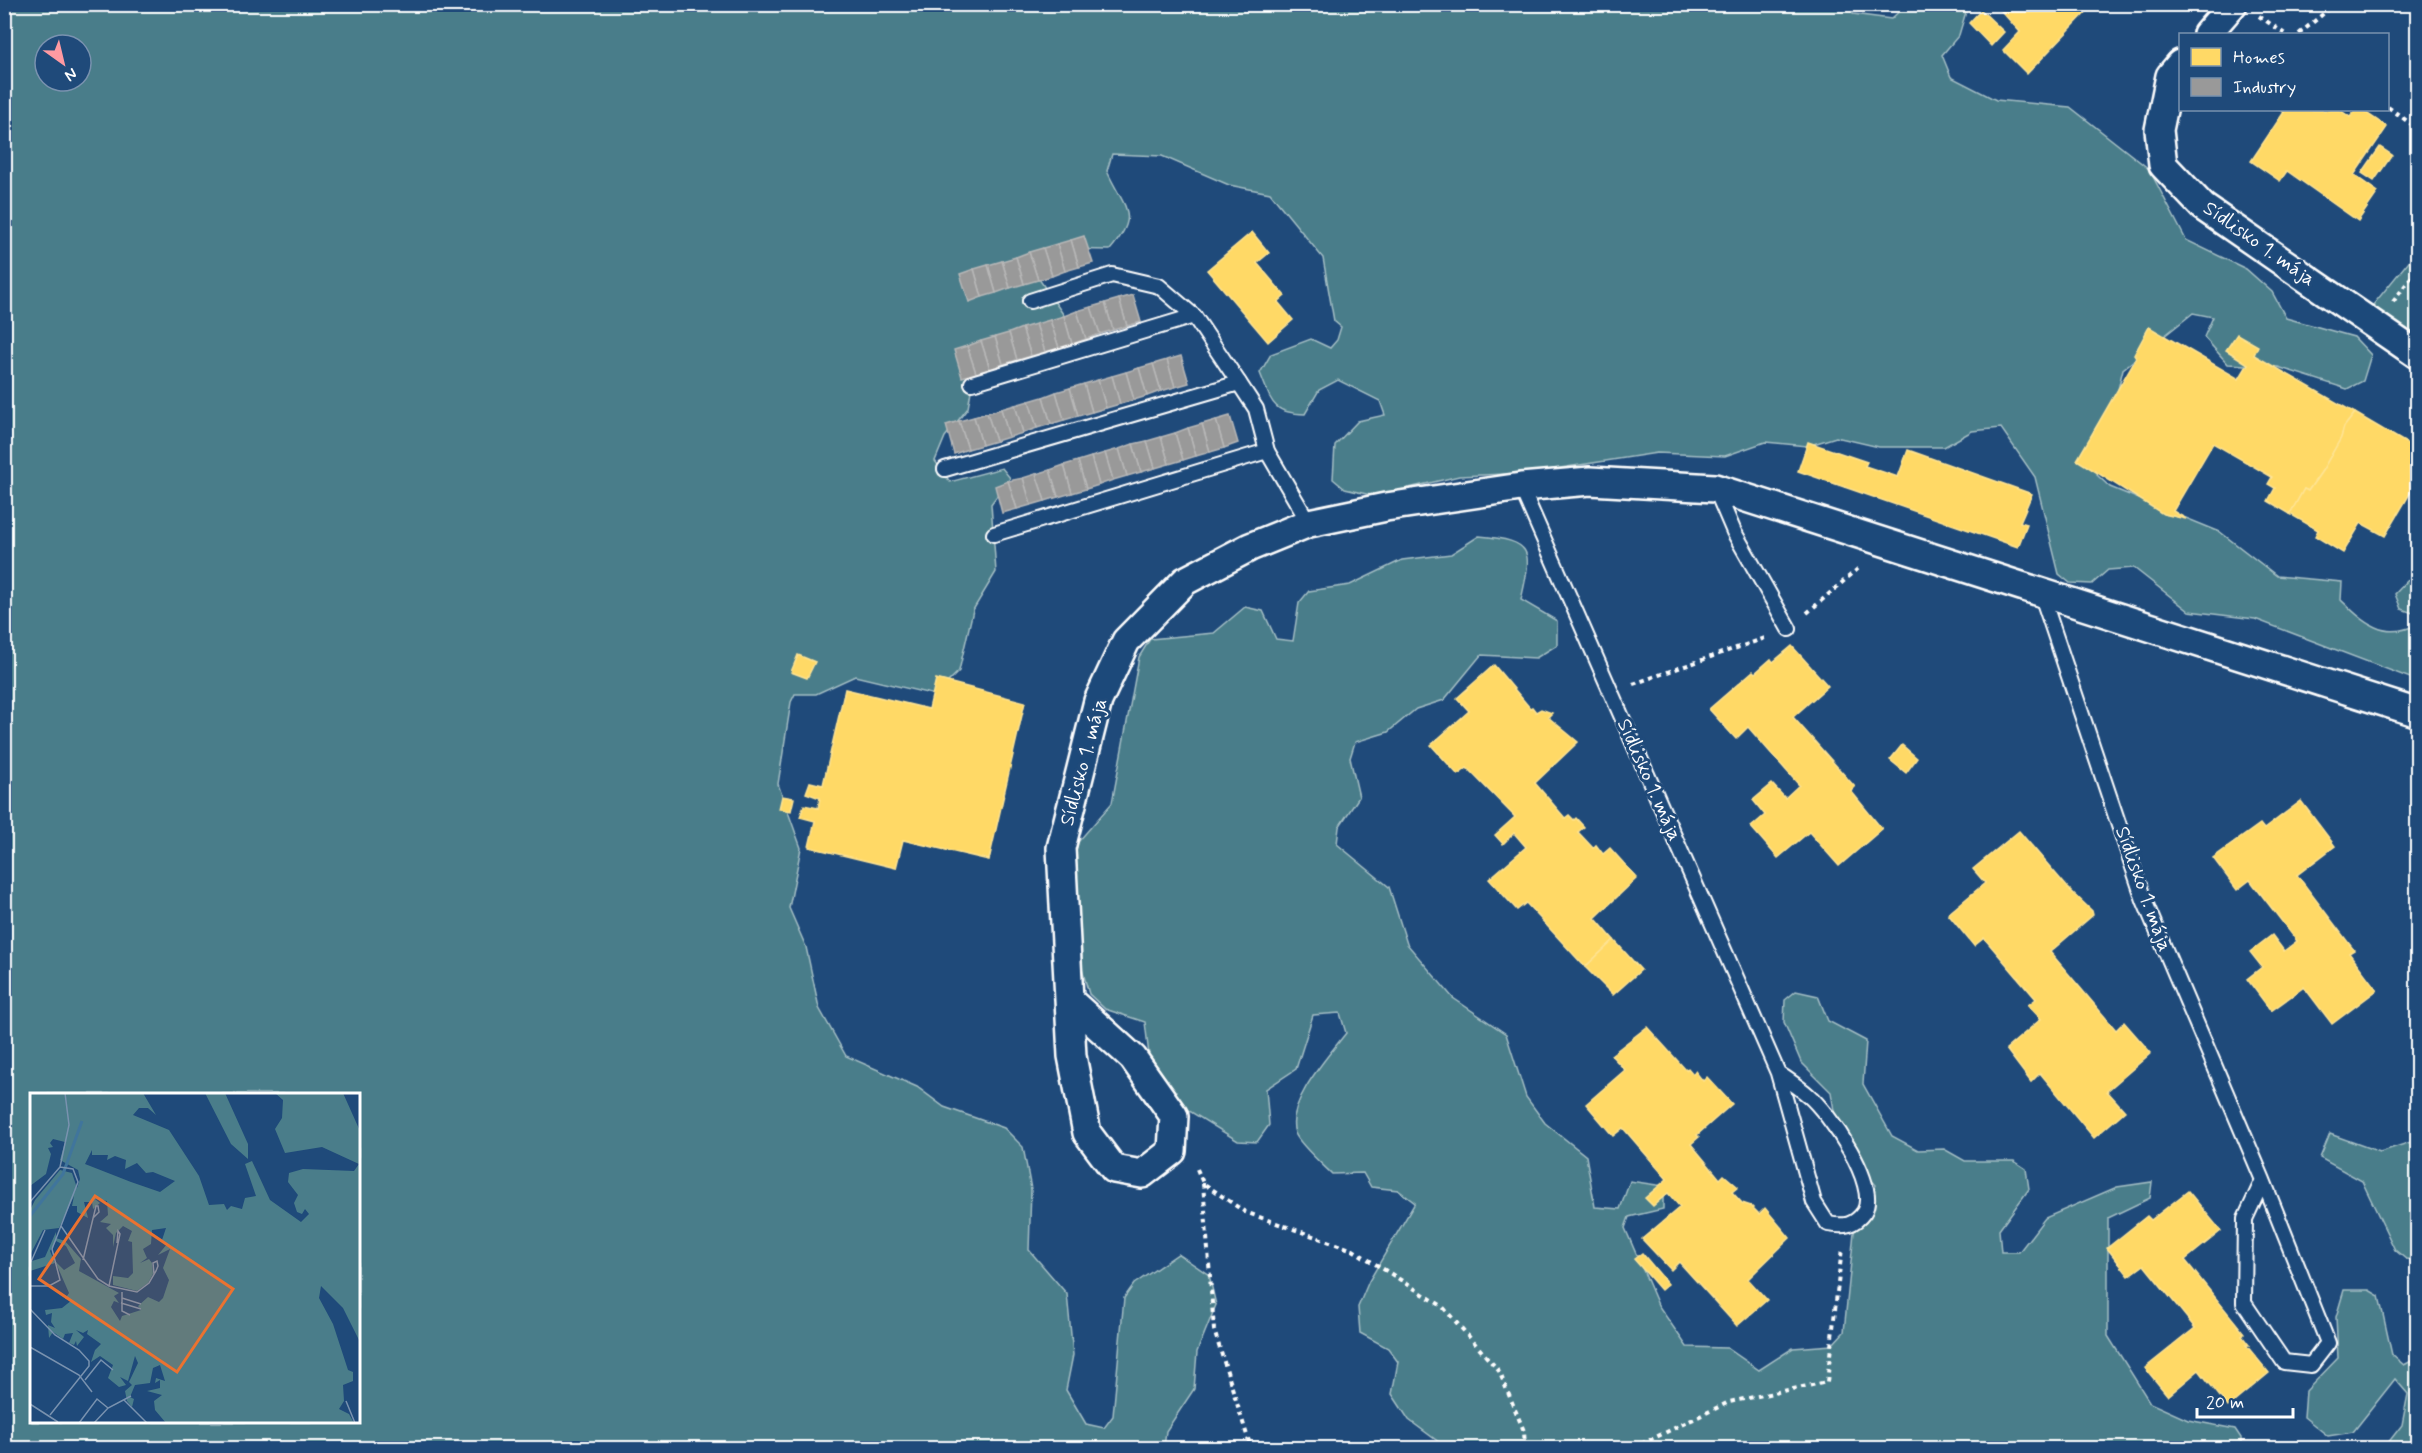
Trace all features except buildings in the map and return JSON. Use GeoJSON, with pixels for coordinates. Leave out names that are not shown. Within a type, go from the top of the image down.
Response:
{"type":"FeatureCollection","features":[{"type":"Feature","properties":{"kind":"street"},"geometry":{"type":"LineString","coordinates":[[2208,33],[2243,8]]}},
{"type":"Feature","properties":{"kind":"street","name":"Sídlisko 1. mája"},"geometry":{"type":"LineString","coordinates":[[2179,66],[2170,76],[2159,130],[2163,165],[2203,207],[2418,355]]}},
{"type":"Feature","properties":{"kind":"street","name":"Sídlisko 1. mája"},"geometry":{"type":"LineString","coordinates":[[1069,1000],[1133,1058],[1174,1116],[1172,1151],[1142,1174],[1114,1169],[1087,1133],[1072,1056],[1069,1000],[1061,848],[1098,701],[1126,641],[1185,581],[1250,547],[1309,523],[1386,507],[1521,487],[1590,481],[1715,488],[2418,713]]}},
{"type":"Feature","properties":{"kind":"lane"},"geometry":{"type":"LineString","coordinates":[[1030,301],[1112,275],[1159,286],[1194,316],[1256,409],[1267,451],[1309,523]]}},
{"type":"Feature","properties":{"kind":"lane"},"geometry":{"type":"LineString","coordinates":[[972,383],[1194,316]]}},
{"type":"Feature","properties":{"kind":"lane"},"geometry":{"type":"LineString","coordinates":[[945,469],[1239,383]]}},
{"type":"Feature","properties":{"kind":"lane"},"geometry":{"type":"LineString","coordinates":[[994,534],[1267,451]]}},
{"type":"Feature","properties":{"kind":"lane","name":"Sídlisko 1. mája"},"geometry":{"type":"LineString","coordinates":[[1521,487],[1778,1073],[1814,1202],[1828,1224],[1845,1227]]}},
{"type":"Feature","properties":{"kind":"lane"},"geometry":{"type":"LineString","coordinates":[[1715,488],[1734,532],[1789,629]]}},
{"type":"Feature","properties":{"kind":"lane","name":"Sídlisko 1. mája"},"geometry":{"type":"LineString","coordinates":[[2041,591],[2144,900],[2263,1180],[2328,1343],[2310,1365],[2284,1362],[2244,1303],[2245,1219],[2263,1180]]}},
{"type":"Feature","properties":{"kind":"lane"},"geometry":{"type":"LineString","coordinates":[[1778,1073],[1810,1096],[1850,1148],[1867,1187],[1866,1207],[1858,1220],[1845,1227]]}},
{"type":"Feature","properties":{"kind":"path"},"geometry":{"type":"LineString","coordinates":[[2300,33],[2335,4]]}},
{"type":"Feature","properties":{"kind":"path"},"geometry":{"type":"LineString","coordinates":[[2243,8],[2283,33]]}},
{"type":"Feature","properties":{"kind":"path"},"geometry":{"type":"LineString","coordinates":[[2389,108],[2418,129]]}},
{"type":"Feature","properties":{"kind":"path"},"geometry":{"type":"LineString","coordinates":[[2377,325],[2418,268]]}},
{"type":"Feature","properties":{"kind":"path"},"geometry":{"type":"LineString","coordinates":[[1610,692],[1789,629],[1860,566]]}},
{"type":"Feature","properties":{"kind":"path"},"geometry":{"type":"LineString","coordinates":[[1194,1164],[1203,1183],[1214,1330],[1251,1449]]}},
{"type":"Feature","properties":{"kind":"path"},"geometry":{"type":"LineString","coordinates":[[1203,1183],[1245,1212],[1353,1250],[1442,1306],[1499,1371],[1524,1431],[1525,1449]]}},
{"type":"Feature","properties":{"kind":"path"},"geometry":{"type":"LineString","coordinates":[[1633,1449],[1729,1402],[1827,1382],[1845,1227]]}},
{"type":"Feature","properties":{"kind":"green space"},"geometry":{"type":"Polygon","coordinates":[[[1852,4],[1853,14],[1891,19],[1906,5],[1968,5],[1959,35],[1942,55],[1951,77],[1996,100],[2070,107],[2149,169],[2186,240],[2246,269],[2272,292],[2286,318],[2354,337],[2371,355],[2363,381],[2347,389],[2278,367],[2228,364],[2204,337],[2213,317],[2193,313],[2123,369],[2097,475],[2110,487],[2220,532],[2277,576],[2342,582],[2341,600],[2366,622],[2384,630],[2394,631],[2416,625],[2416,614],[2401,609],[2395,594],[2409,579],[2417,581],[2418,681],[2255,619],[2189,611],[2134,568],[2108,570],[2092,584],[2070,583],[2059,574],[2035,477],[2001,428],[1972,431],[1944,447],[1879,447],[1836,437],[1807,446],[1765,442],[1725,456],[1657,453],[1528,473],[1459,476],[1375,496],[1345,489],[1333,479],[1335,445],[1358,421],[1385,415],[1380,401],[1338,380],[1319,390],[1305,414],[1285,411],[1274,404],[1260,373],[1271,354],[1311,339],[1330,348],[1337,340],[1341,327],[1334,321],[1323,258],[1270,193],[1229,185],[1162,156],[1112,154],[1107,171],[1127,212],[1125,228],[1120,238],[1110,250],[1056,249],[1039,279],[1065,317],[978,351],[968,408],[945,437],[935,461],[950,482],[1002,468],[1010,478],[991,504],[996,572],[973,610],[959,671],[935,695],[855,676],[816,694],[795,694],[791,702],[778,784],[801,848],[789,908],[806,947],[819,1008],[846,1056],[917,1087],[944,1107],[1004,1128],[1023,1147],[1031,1189],[1029,1250],[1067,1294],[1073,1355],[1066,1390],[1086,1424],[1104,1428],[1113,1416],[1124,1298],[1134,1284],[1178,1254],[1209,1275],[1216,1305],[1197,1352],[1194,1389],[1166,1431],[1164,1448],[5,1448],[5,5],[1852,4]]]}},
{"type":"Feature","properties":{"kind":"green space"},"geometry":{"type":"Polygon","coordinates":[[[2417,251],[2417,364],[2355,327],[2417,251]]]}},
{"type":"Feature","properties":{"kind":"green space"},"geometry":{"type":"Polygon","coordinates":[[[1479,536],[1511,541],[1525,552],[1527,570],[1521,600],[1557,621],[1557,645],[1536,658],[1481,655],[1444,700],[1416,709],[1388,732],[1355,742],[1350,758],[1359,797],[1339,827],[1337,844],[1389,887],[1407,944],[1453,998],[1506,1034],[1526,1097],[1545,1123],[1586,1156],[1595,1207],[1620,1209],[1630,1181],[1663,1186],[1663,1209],[1629,1217],[1625,1228],[1658,1305],[1687,1347],[1727,1348],[1759,1370],[1793,1348],[1832,1345],[1844,1332],[1854,1232],[1876,1185],[1839,1142],[1831,1092],[1801,1062],[1784,1022],[1785,1000],[1796,991],[1818,996],[1828,1021],[1866,1041],[1863,1084],[1892,1136],[1918,1150],[1944,1149],[1965,1161],[2014,1161],[2026,1169],[2029,1189],[1999,1230],[2001,1252],[2019,1252],[2045,1218],[2117,1187],[2152,1182],[2150,1198],[2108,1218],[2108,1336],[2150,1403],[2188,1420],[2235,1429],[2241,1438],[2241,1448],[1447,1448],[1409,1420],[1392,1394],[1398,1362],[1388,1348],[1360,1333],[1358,1307],[1369,1281],[1415,1203],[1398,1190],[1371,1187],[1363,1173],[1332,1174],[1306,1148],[1295,1133],[1296,1108],[1302,1094],[1346,1033],[1340,1013],[1313,1015],[1296,1069],[1266,1089],[1269,1125],[1257,1142],[1238,1141],[1186,1109],[1150,1063],[1145,1022],[1105,1009],[1089,994],[1066,912],[1071,868],[1078,842],[1112,803],[1139,657],[1150,639],[1214,633],[1245,607],[1263,611],[1276,639],[1293,641],[1299,603],[1309,591],[1350,585],[1402,560],[1451,554],[1479,536]]]}},
{"type":"Feature","properties":{"kind":"green space"},"geometry":{"type":"Polygon","coordinates":[[[2330,1134],[2380,1152],[2417,1140],[2417,1260],[2406,1259],[2395,1250],[2362,1181],[2320,1158],[2330,1134]]]}},
{"type":"Feature","properties":{"kind":"green space"},"geometry":{"type":"Polygon","coordinates":[[[2344,1290],[2369,1290],[2379,1296],[2392,1355],[2404,1365],[2417,1358],[2417,1448],[2384,1448],[2402,1425],[2408,1394],[2395,1379],[2353,1432],[2328,1436],[2304,1417],[2306,1391],[2338,1358],[2336,1317],[2344,1290]]]}}]}
